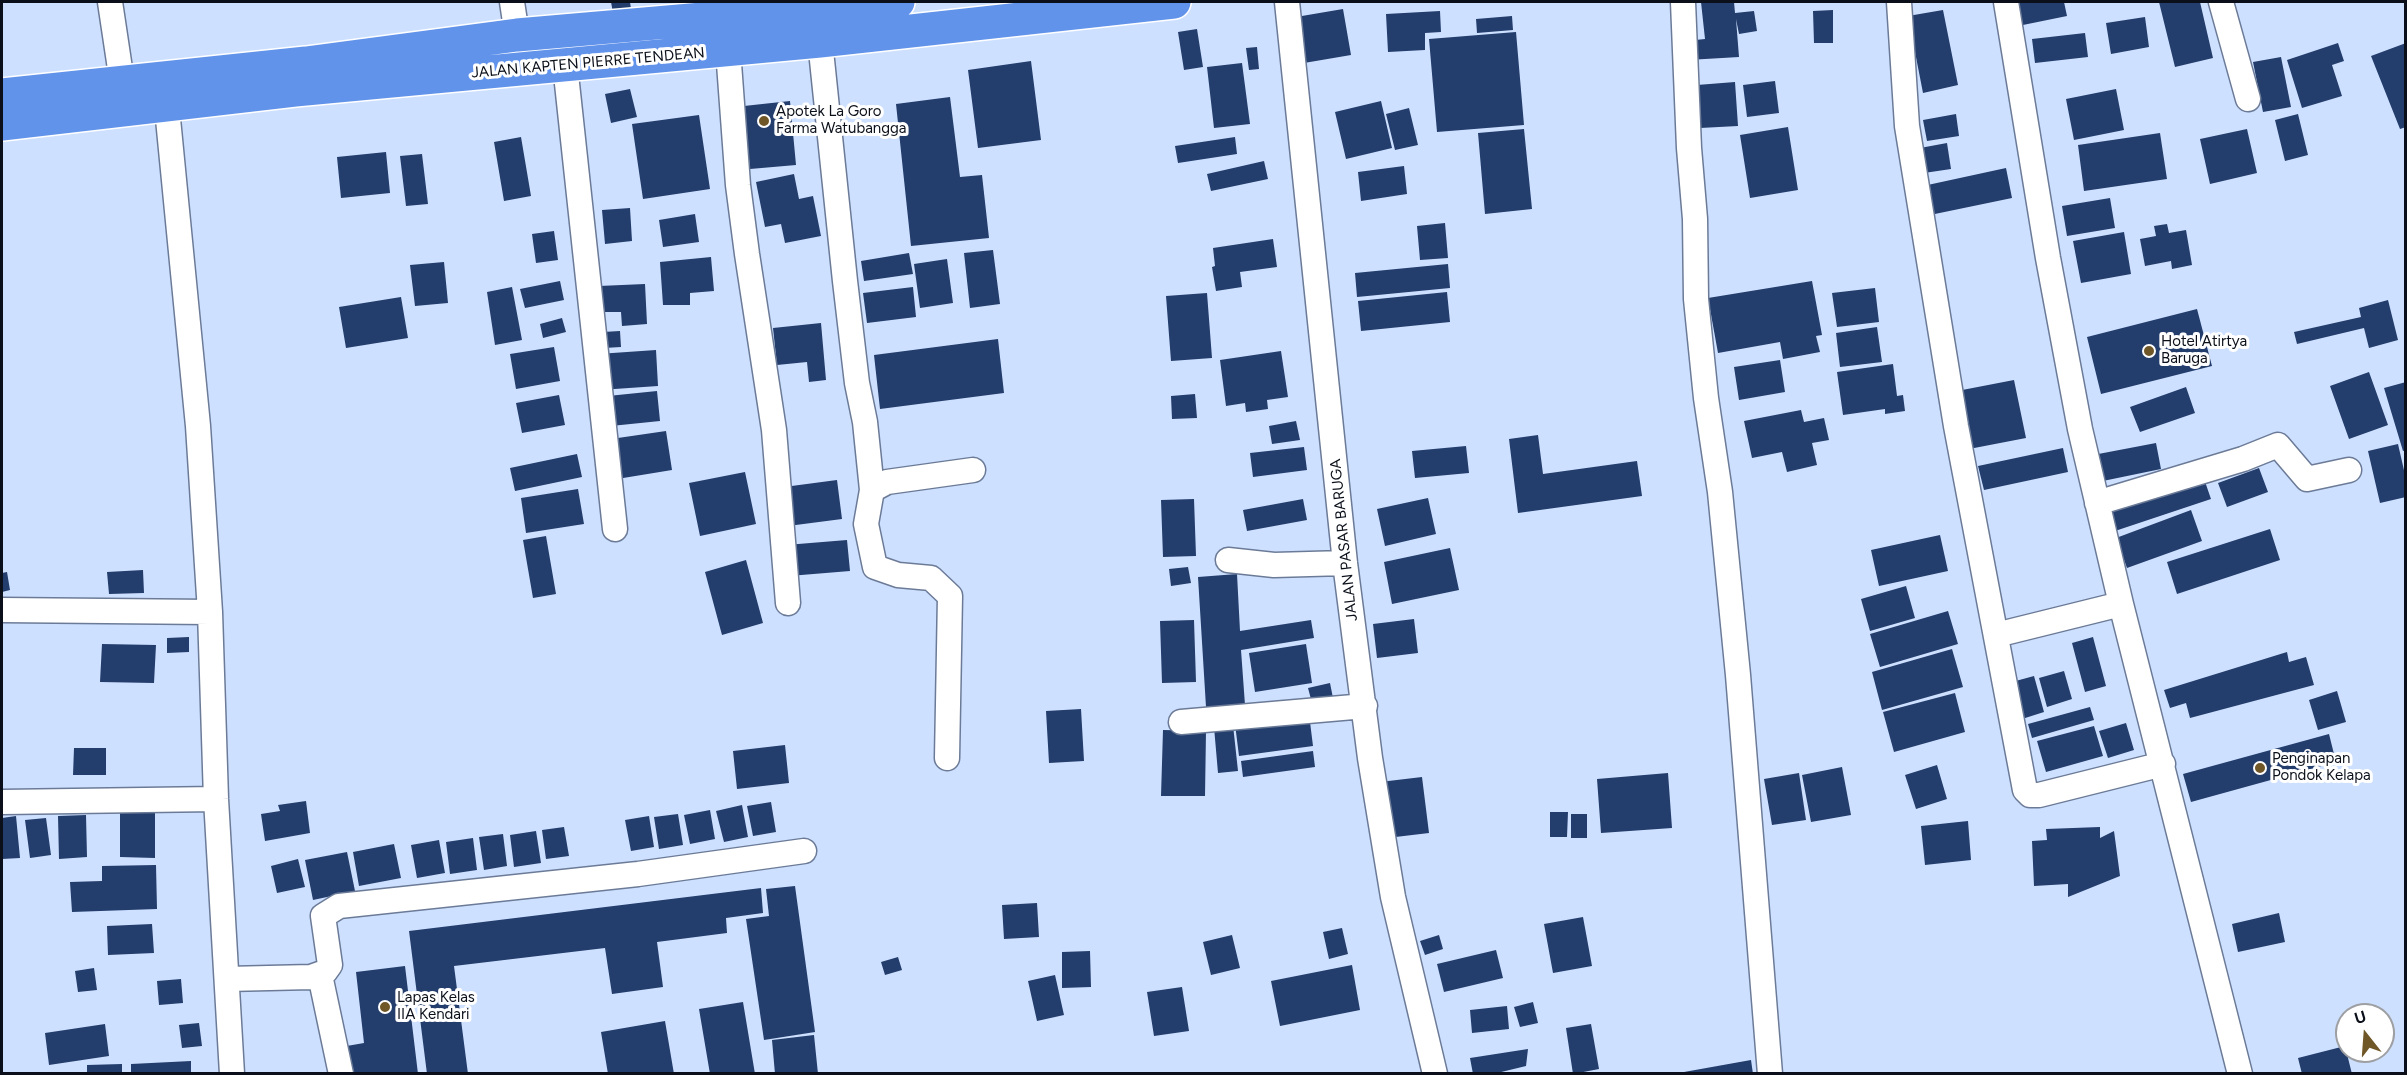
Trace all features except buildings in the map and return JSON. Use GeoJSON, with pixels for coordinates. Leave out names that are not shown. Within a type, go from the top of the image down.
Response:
{"type":"FeatureCollection","features":[{"type":"Feature","properties":{"kind":"highway","name":"JALAN KAPTEN PIERRE TENDEAN"},"geometry":{"type":"LineString","coordinates":[[2,124],[306,63],[688,10],[898,2]]}},
{"type":"Feature","properties":{"kind":"highway","name":"JALAN KAPTEN PIERRE TENDEAN"},"geometry":{"type":"LineString","coordinates":[[2,95],[122,82],[166,91],[565,65],[820,41],[1174,2]]}},
{"type":"Feature","properties":{"kind":"street"},"geometry":{"type":"LineString","coordinates":[[110,2],[122,82]]}},
{"type":"Feature","properties":{"kind":"street"},"geometry":{"type":"LineString","coordinates":[[513,2],[517,35]]}},
{"type":"Feature","properties":{"kind":"street","name":"JALAN PASAR BARUGA"},"geometry":{"type":"LineString","coordinates":[[1287,2],[1345,563],[1370,758],[1393,897],[1435,1074]]}},
{"type":"Feature","properties":{"kind":"street"},"geometry":{"type":"LineString","coordinates":[[1683,2],[1689,148],[1695,219],[1696,299],[1706,398],[1720,492],[1738,675],[1770,1074]]}},
{"type":"Feature","properties":{"kind":"street"},"geometry":{"type":"LineString","coordinates":[[1899,2],[1907,126],[1956,426],[2025,790],[2030,795],[2039,795],[2163,764]]}},
{"type":"Feature","properties":{"kind":"street"},"geometry":{"type":"LineString","coordinates":[[2006,2],[2048,258],[2097,503],[2240,1074]]}},
{"type":"Feature","properties":{"kind":"street"},"geometry":{"type":"LineString","coordinates":[[2222,2],[2248,99]]}},
{"type":"Feature","properties":{"kind":"street"},"geometry":{"type":"LineString","coordinates":[[820,41],[845,281],[872,490],[866,524],[876,567],[898,575],[931,578],[950,596],[947,758]]}},
{"type":"Feature","properties":{"kind":"street"},"geometry":{"type":"LineString","coordinates":[[728,50],[744,231],[774,430],[788,603]]}},
{"type":"Feature","properties":{"kind":"street"},"geometry":{"type":"LineString","coordinates":[[565,65],[615,529]]}},
{"type":"Feature","properties":{"kind":"street"},"geometry":{"type":"LineString","coordinates":[[166,91],[198,426],[210,612],[216,799],[232,1074]]}},
{"type":"Feature","properties":{"kind":"street"},"geometry":{"type":"LineString","coordinates":[[2097,503],[2243,459],[2278,445],[2307,479],[2349,470]]}},
{"type":"Feature","properties":{"kind":"street"},"geometry":{"type":"LineString","coordinates":[[872,490],[887,482],[973,470]]}},
{"type":"Feature","properties":{"kind":"street"},"geometry":{"type":"LineString","coordinates":[[1228,560],[1274,565],[1345,563]]}},
{"type":"Feature","properties":{"kind":"street"},"geometry":{"type":"LineString","coordinates":[[1996,635],[2121,604]]}},
{"type":"Feature","properties":{"kind":"street"},"geometry":{"type":"LineString","coordinates":[[2,610],[210,612]]}},
{"type":"Feature","properties":{"kind":"street"},"geometry":{"type":"LineString","coordinates":[[1182,722],[1365,706]]}},
{"type":"Feature","properties":{"kind":"street"},"geometry":{"type":"LineString","coordinates":[[2,802],[216,799]]}},
{"type":"Feature","properties":{"kind":"street"},"geometry":{"type":"LineString","coordinates":[[227,979],[320,975],[330,965],[323,916],[339,906],[627,875],[804,851]]}},
{"type":"Feature","properties":{"kind":"street"},"geometry":{"type":"LineString","coordinates":[[320,975],[341,1074]]}},
{"type":"Feature","properties":{"kind":"place","name":"Apotek La Goro Farma Watubangga"},"geometry":{"type":"Point","coordinates":[764,121]}},
{"type":"Feature","properties":{"kind":"place","name":"Hotel Atirtya Baruga"},"geometry":{"type":"Point","coordinates":[2149,351]}},
{"type":"Feature","properties":{"kind":"place","name":"Penginapan Pondok Kelapa"},"geometry":{"type":"Point","coordinates":[2260,768]}},
{"type":"Feature","properties":{"kind":"place","name":"Lapas Kelas IIA Kendari"},"geometry":{"type":"Point","coordinates":[385,1007]}}]}
